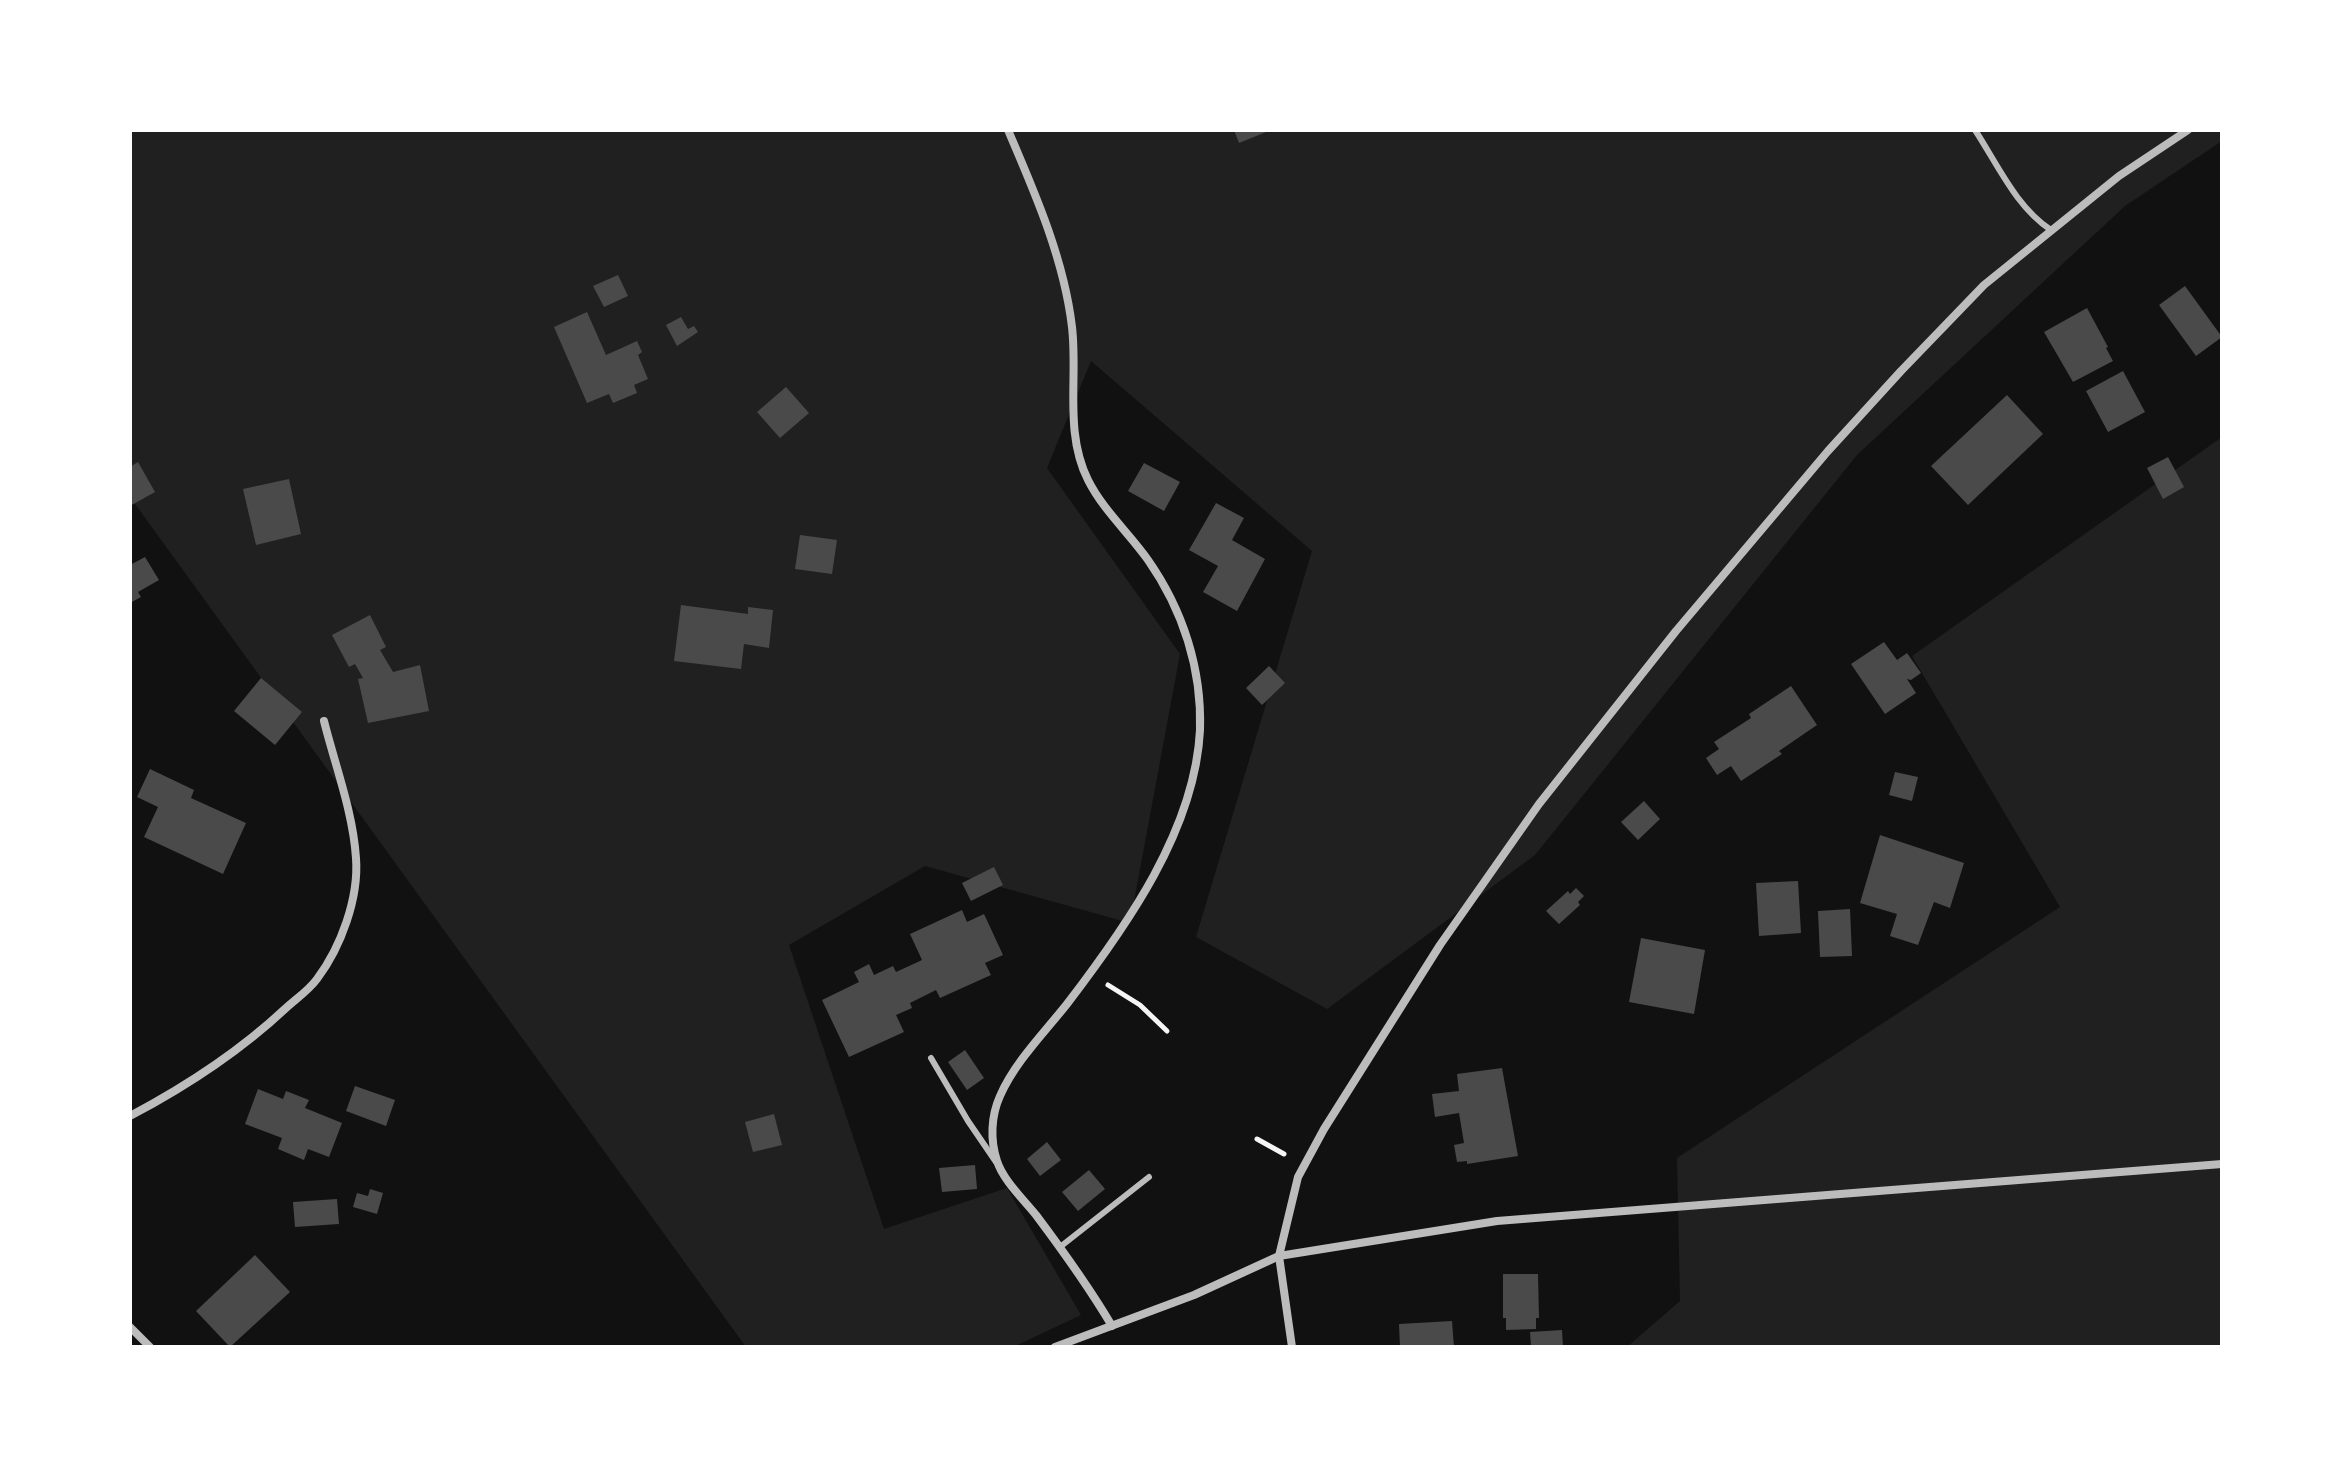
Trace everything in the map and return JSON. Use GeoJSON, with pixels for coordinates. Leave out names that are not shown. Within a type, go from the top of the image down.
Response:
{"type":"FeatureCollection","features":[{"type":"Feature","properties":{"kind":"street"},"geometry":{"type":"LineString","coordinates":[[1008,130],[1037,198],[1066,296],[1072,330],[1075,438],[1087,478],[1165,586],[1181,618],[1194,657],[1200,727],[1197,759],[1179,824],[1148,888],[1087,976],[1016,1068],[994,1111],[992,1139],[998,1165],[1085,1281],[1112,1326]]}},
{"type":"Feature","properties":{"kind":"street"},"geometry":{"type":"LineString","coordinates":[[1292,1347],[1279,1256],[1298,1177],[1324,1129],[1449,932],[1539,804],[1676,631],[1828,451],[1901,371],[1984,285],[2119,176],[2188,130]]}},
{"type":"Feature","properties":{"kind":"street"},"geometry":{"type":"LineString","coordinates":[[130,1116],[224,1061],[253,1039],[317,980],[343,933],[355,884],[356,859],[324,721]]}},
{"type":"Feature","properties":{"kind":"street"},"geometry":{"type":"LineString","coordinates":[[1055,1347],[1194,1295],[1279,1256],[1497,1221],[2222,1164]]}},
{"type":"Feature","properties":{"kind":"street"},"geometry":{"type":"LineString","coordinates":[[130,1327],[150,1347]]}},
{"type":"Feature","properties":{"kind":"lane"},"geometry":{"type":"LineString","coordinates":[[1975,130],[2018,199],[2035,220],[2051,230]]}},
{"type":"Feature","properties":{"kind":"lane"},"geometry":{"type":"LineString","coordinates":[[931,1058],[998,1165]]}},
{"type":"Feature","properties":{"kind":"lane"},"geometry":{"type":"LineString","coordinates":[[1060,1247],[1149,1177]]}},
{"type":"Feature","properties":{"kind":"path"},"geometry":{"type":"LineString","coordinates":[[1087,976],[1114,988],[1140,1005],[1167,1031]]}},
{"type":"Feature","properties":{"kind":"path"},"geometry":{"type":"LineString","coordinates":[[1257,1139],[1305,1164]]}},
{"type":"Feature","properties":{"kind":"shaded area"},"geometry":{"type":"Polygon","coordinates":[[[130,130],[2222,130],[2222,141],[2125,206],[1857,455],[1535,855],[1327,1009],[1196,937],[1312,551],[1091,361],[1047,468],[1180,654],[1130,923],[925,866],[789,945],[884,1229],[1007,1188],[1081,1315],[1013,1347],[746,1347],[130,497],[130,130]]]}},
{"type":"Feature","properties":{"kind":"shaded area"},"geometry":{"type":"Polygon","coordinates":[[[2222,437],[2222,1347],[1627,1347],[1680,1301],[1677,1158],[2060,907],[1912,656],[2222,437]]]}},
{"type":"Feature","properties":{"kind":"building"},"geometry":{"type":"Polygon","coordinates":[[[1234,130],[1271,130],[1239,143],[1234,130]]]}},
{"type":"Feature","properties":{"kind":"building"},"geometry":{"type":"Polygon","coordinates":[[[618,275],[628,296],[604,307],[593,286],[618,275]]]}},
{"type":"Feature","properties":{"kind":"building"},"geometry":{"type":"Polygon","coordinates":[[[2185,286],[2222,337],[2196,356],[2159,305],[2185,286]]]}},
{"type":"Feature","properties":{"kind":"building"},"geometry":{"type":"Polygon","coordinates":[[[2087,308],[2113,361],[2073,382],[2044,332],[2087,308]]]}},
{"type":"Feature","properties":{"kind":"building"},"geometry":{"type":"Polygon","coordinates":[[[587,312],[606,355],[637,341],[642,352],[638,355],[648,379],[634,385],[637,393],[613,403],[609,394],[587,403],[554,327],[587,312]]]}},
{"type":"Feature","properties":{"kind":"building"},"geometry":{"type":"Polygon","coordinates":[[[681,317],[688,329],[694,326],[698,332],[677,346],[666,325],[681,317]]]}},
{"type":"Feature","properties":{"kind":"building"},"geometry":{"type":"Polygon","coordinates":[[[2123,371],[2145,412],[2108,432],[2086,391],[2123,371]]]}},
{"type":"Feature","properties":{"kind":"building"},"geometry":{"type":"Polygon","coordinates":[[[786,387],[809,413],[780,438],[757,412],[786,387]]]}},
{"type":"Feature","properties":{"kind":"building"},"geometry":{"type":"Polygon","coordinates":[[[2007,395],[2043,434],[1968,505],[1931,466],[2007,395]]]}},
{"type":"Feature","properties":{"kind":"building"},"geometry":{"type":"Polygon","coordinates":[[[2168,457],[2184,487],[2163,499],[2147,468],[2168,457]]]}},
{"type":"Feature","properties":{"kind":"building"},"geometry":{"type":"Polygon","coordinates":[[[138,462],[155,492],[130,506],[130,467],[138,462]]]}},
{"type":"Feature","properties":{"kind":"building"},"geometry":{"type":"Polygon","coordinates":[[[1144,463],[1180,482],[1164,511],[1128,491],[1144,463]]]}},
{"type":"Feature","properties":{"kind":"building"},"geometry":{"type":"Polygon","coordinates":[[[289,479],[301,534],[256,545],[243,489],[289,479]]]}},
{"type":"Feature","properties":{"kind":"building"},"geometry":{"type":"Polygon","coordinates":[[[1216,503],[1244,518],[1232,540],[1265,559],[1237,611],[1203,592],[1218,566],[1189,550],[1216,503]]]}},
{"type":"Feature","properties":{"kind":"building"},"geometry":{"type":"Polygon","coordinates":[[[800,535],[837,540],[832,574],[795,569],[800,535]]]}},
{"type":"Feature","properties":{"kind":"building"},"geometry":{"type":"Polygon","coordinates":[[[145,557],[159,580],[138,592],[141,597],[130,603],[130,565],[145,557]]]}},
{"type":"Feature","properties":{"kind":"building"},"geometry":{"type":"Polygon","coordinates":[[[681,605],[748,614],[748,607],[773,610],[769,648],[744,644],[741,669],[674,661],[681,605]]]}},
{"type":"Feature","properties":{"kind":"building"},"geometry":{"type":"Polygon","coordinates":[[[370,615],[386,647],[380,650],[393,672],[420,665],[429,711],[368,723],[358,679],[363,678],[355,664],[349,667],[332,635],[370,615]]]}},
{"type":"Feature","properties":{"kind":"building"},"geometry":{"type":"Polygon","coordinates":[[[1884,642],[1897,660],[1907,653],[1921,673],[1911,680],[1907,679],[1916,693],[1885,714],[1851,664],[1884,642]]]}},
{"type":"Feature","properties":{"kind":"building"},"geometry":{"type":"Polygon","coordinates":[[[1269,666],[1285,683],[1262,705],[1246,688],[1269,666]]]}},
{"type":"Feature","properties":{"kind":"building"},"geometry":{"type":"Polygon","coordinates":[[[261,678],[302,712],[275,745],[234,711],[261,678]]]}},
{"type":"Feature","properties":{"kind":"building"},"geometry":{"type":"Polygon","coordinates":[[[1791,686],[1817,725],[1779,751],[1782,754],[1741,781],[1731,766],[1717,775],[1706,758],[1719,749],[1714,742],[1791,686]]]}},
{"type":"Feature","properties":{"kind":"building"},"geometry":{"type":"Polygon","coordinates":[[[150,769],[194,790],[191,798],[246,823],[223,874],[144,837],[158,807],[137,797],[150,769]]]}},
{"type":"Feature","properties":{"kind":"building"},"geometry":{"type":"Polygon","coordinates":[[[1895,772],[1918,777],[1912,801],[1889,795],[1895,772]]]}},
{"type":"Feature","properties":{"kind":"building"},"geometry":{"type":"Polygon","coordinates":[[[1644,801],[1660,819],[1638,840],[1621,822],[1644,801]]]}},
{"type":"Feature","properties":{"kind":"building"},"geometry":{"type":"Polygon","coordinates":[[[1880,835],[1964,863],[1950,908],[1934,902],[1918,945],[1890,936],[1897,914],[1860,903],[1880,835]]]}},
{"type":"Feature","properties":{"kind":"building"},"geometry":{"type":"Polygon","coordinates":[[[994,867],[1003,885],[971,901],[962,883],[994,867]]]}},
{"type":"Feature","properties":{"kind":"building"},"geometry":{"type":"Polygon","coordinates":[[[1798,881],[1801,933],[1759,936],[1756,883],[1798,881]]]}},
{"type":"Feature","properties":{"kind":"building"},"geometry":{"type":"Polygon","coordinates":[[[1576,888],[1584,896],[1578,902],[1580,905],[1559,924],[1546,911],[1568,891],[1570,894],[1576,888]]]}},
{"type":"Feature","properties":{"kind":"building"},"geometry":{"type":"Polygon","coordinates":[[[1850,909],[1852,956],[1820,957],[1818,911],[1850,909]]]}},
{"type":"Feature","properties":{"kind":"building"},"geometry":{"type":"Polygon","coordinates":[[[962,910],[967,922],[984,914],[1003,955],[985,963],[991,975],[940,998],[936,990],[910,1003],[912,1008],[896,1015],[904,1032],[849,1057],[822,1000],[859,982],[854,972],[869,964],[874,975],[893,966],[896,972],[922,960],[910,934],[962,910]]]}},
{"type":"Feature","properties":{"kind":"building"},"geometry":{"type":"Polygon","coordinates":[[[1641,938],[1705,950],[1694,1014],[1629,1002],[1641,938]]]}},
{"type":"Feature","properties":{"kind":"building"},"geometry":{"type":"Polygon","coordinates":[[[965,1050],[984,1078],[967,1090],[948,1062],[965,1050]]]}},
{"type":"Feature","properties":{"kind":"building"},"geometry":{"type":"Polygon","coordinates":[[[1502,1068],[1518,1156],[1467,1164],[1467,1161],[1457,1162],[1454,1145],[1464,1143],[1459,1113],[1435,1117],[1432,1094],[1459,1091],[1457,1074],[1502,1068]]]}},
{"type":"Feature","properties":{"kind":"building"},"geometry":{"type":"Polygon","coordinates":[[[355,1086],[395,1100],[386,1126],[346,1111],[355,1086]]]}},
{"type":"Feature","properties":{"kind":"building"},"geometry":{"type":"Polygon","coordinates":[[[258,1089],[283,1099],[286,1091],[309,1100],[305,1108],[342,1123],[329,1157],[308,1149],[304,1160],[278,1149],[282,1138],[245,1124],[258,1089]]]}},
{"type":"Feature","properties":{"kind":"building"},"geometry":{"type":"Polygon","coordinates":[[[774,1114],[782,1145],[753,1152],[745,1122],[774,1114]]]}},
{"type":"Feature","properties":{"kind":"building"},"geometry":{"type":"Polygon","coordinates":[[[1047,1142],[1061,1160],[1040,1176],[1027,1159],[1047,1142]]]}},
{"type":"Feature","properties":{"kind":"building"},"geometry":{"type":"Polygon","coordinates":[[[975,1165],[977,1189],[942,1192],[939,1168],[975,1165]]]}},
{"type":"Feature","properties":{"kind":"building"},"geometry":{"type":"Polygon","coordinates":[[[1089,1170],[1105,1189],[1078,1211],[1062,1192],[1089,1170]]]}},
{"type":"Feature","properties":{"kind":"building"},"geometry":{"type":"Polygon","coordinates":[[[370,1189],[383,1193],[377,1214],[353,1207],[357,1193],[368,1196],[370,1189]]]}},
{"type":"Feature","properties":{"kind":"building"},"geometry":{"type":"Polygon","coordinates":[[[337,1199],[339,1224],[295,1227],[293,1202],[337,1199]]]}},
{"type":"Feature","properties":{"kind":"building"},"geometry":{"type":"Polygon","coordinates":[[[255,1255],[290,1292],[230,1347],[196,1311],[255,1255]]]}},
{"type":"Feature","properties":{"kind":"building"},"geometry":{"type":"Polygon","coordinates":[[[1503,1274],[1538,1274],[1539,1318],[1536,1318],[1536,1329],[1506,1330],[1503,1274]]]}},
{"type":"Feature","properties":{"kind":"building"},"geometry":{"type":"Polygon","coordinates":[[[1452,1321],[1454,1347],[1400,1347],[1399,1324],[1452,1321]]]}},
{"type":"Feature","properties":{"kind":"building"},"geometry":{"type":"Polygon","coordinates":[[[1562,1330],[1563,1347],[1531,1347],[1530,1332],[1562,1330]]]}}]}
